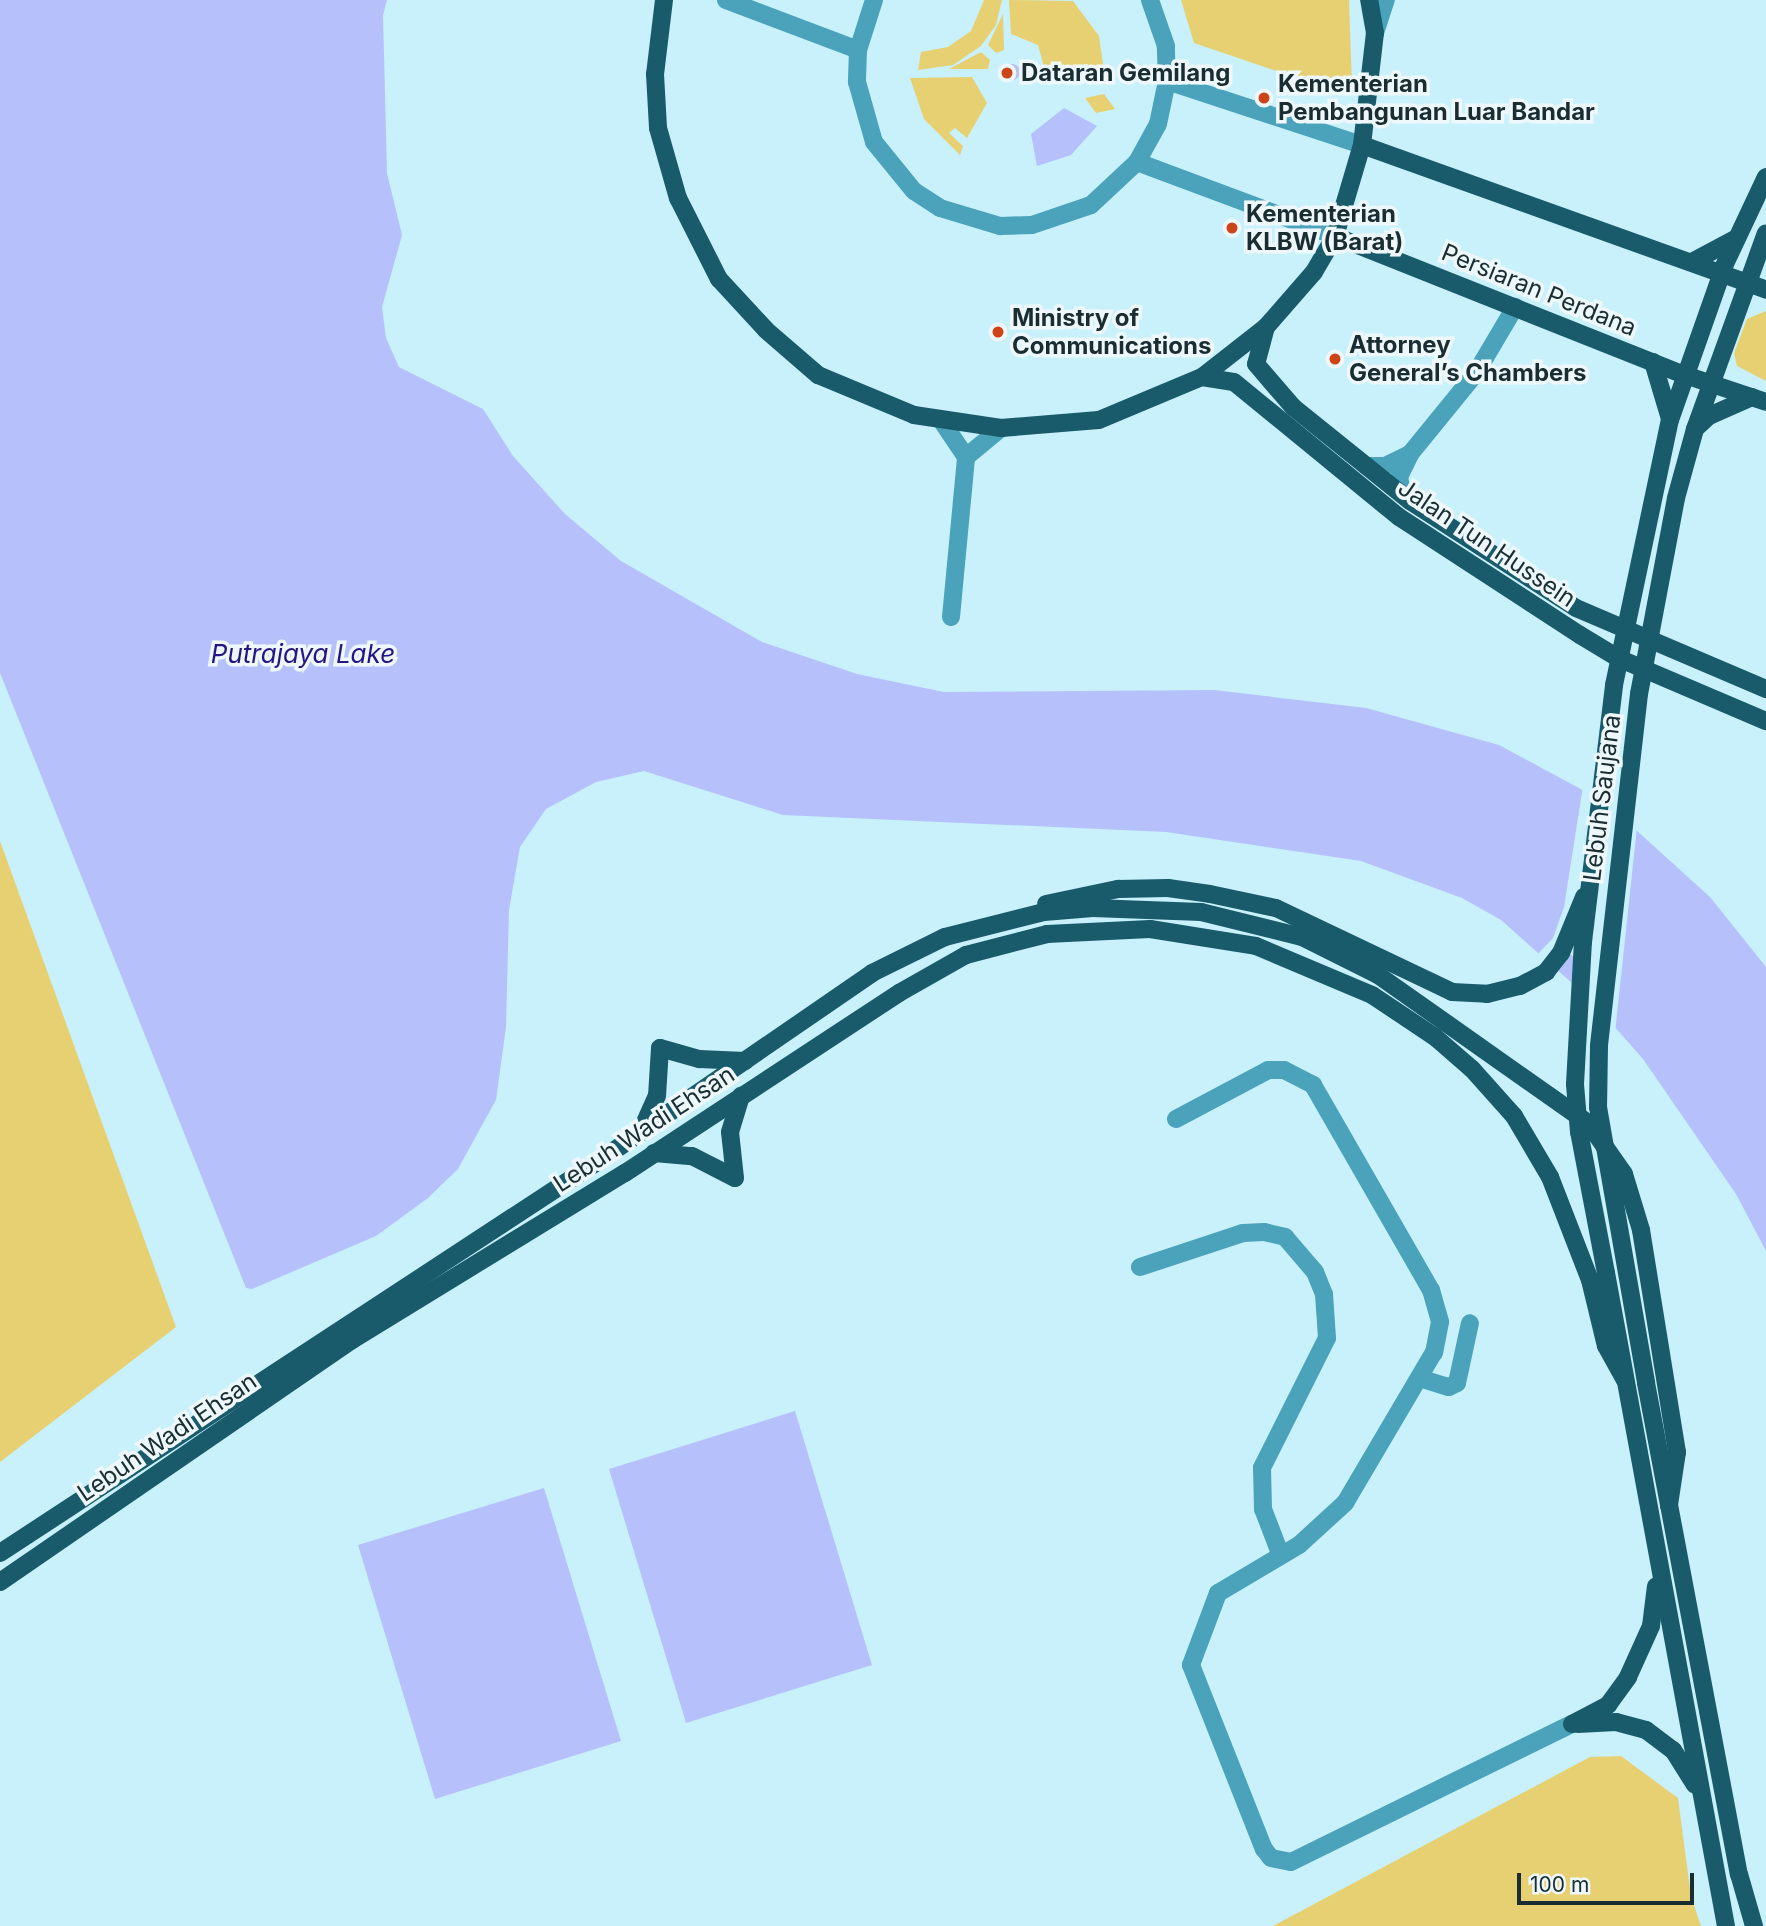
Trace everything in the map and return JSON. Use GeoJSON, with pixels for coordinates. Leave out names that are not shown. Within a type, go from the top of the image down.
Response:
{"type":"FeatureCollection","features":[{"type":"Feature","properties":{"kind":"main road"},"geometry":{"type":"LineString","coordinates":[[654,0],[660,21]]}},
{"type":"Feature","properties":{"kind":"main road"},"geometry":{"type":"LineString","coordinates":[[664,0],[655,74],[659,128],[678,198],[719,279],[766,330],[818,375],[879,403],[941,421],[1001,428],[1099,420],[1202,377],[1266,327],[1314,272],[1335,236],[1362,145],[1375,33],[1369,0]]}},
{"type":"Feature","properties":{"kind":"main road"},"geometry":{"type":"LineString","coordinates":[[1362,145],[1766,290]]}},
{"type":"Feature","properties":{"kind":"main road","name":"Lebuh Saujana"},"geometry":{"type":"LineString","coordinates":[[1598,1276],[1579,1132],[1576,1084],[1577,1013],[1622,631],[1670,420],[1722,273],[1766,177]]}},
{"type":"Feature","properties":{"kind":"main road","name":"Lebuh Saujana"},"geometry":{"type":"LineString","coordinates":[[1754,1925],[1739,1874],[1646,1383],[1598,1107],[1599,1046],[1646,641],[1708,383],[1766,233]]}},
{"type":"Feature","properties":{"kind":"main road","name":"Persiaran Perdana"},"geometry":{"type":"LineString","coordinates":[[1335,236],[1685,375],[1759,400]]}},
{"type":"Feature","properties":{"kind":"main road"},"geometry":{"type":"LineString","coordinates":[[1692,262],[1737,238]]}},
{"type":"Feature","properties":{"kind":"main road","name":"Jalan Tun Hussein"},"geometry":{"type":"LineString","coordinates":[[1266,327],[1256,364],[1293,407],[1403,495],[1576,608],[1622,631],[1766,689]]}},
{"type":"Feature","properties":{"kind":"main road"},"geometry":{"type":"LineString","coordinates":[[1653,362],[1670,420]]}},
{"type":"Feature","properties":{"kind":"main road","name":"Jalan Tun Hussein"},"geometry":{"type":"LineString","coordinates":[[1202,377],[1234,382],[1399,517],[1618,658],[1766,721]]}},
{"type":"Feature","properties":{"kind":"main road"},"geometry":{"type":"LineString","coordinates":[[1695,429],[1716,412],[1759,400]]}},
{"type":"Feature","properties":{"kind":"main road"},"geometry":{"type":"LineString","coordinates":[[1030,916],[1042,905],[1118,889],[1194,891],[1276,908],[1452,992],[1486,994],[1520,986],[1546,972],[1561,953],[1591,877]]}},
{"type":"Feature","properties":{"kind":"main road"},"geometry":{"type":"LineString","coordinates":[[1030,916],[1093,908],[1201,912],[1302,937],[1378,975],[1588,1124],[1624,1174],[1637,1211],[1675,1431],[1675,1479],[1669,1505]]}},
{"type":"Feature","properties":{"kind":"main road","name":"Lebuh Wadi Ehsan"},"geometry":{"type":"LineString","coordinates":[[0,1553],[641,1132],[872,973],[945,937],[1030,916]]}},
{"type":"Feature","properties":{"kind":"main road","name":"Lebuh Wadi Ehsan"},"geometry":{"type":"LineString","coordinates":[[0,1581],[352,1340],[966,955],[1047,934],[1150,929],[1203,936],[1256,946],[1372,995],[1444,1045],[1514,1116],[1550,1177],[1598,1276]]}},
{"type":"Feature","properties":{"kind":"main road"},"geometry":{"type":"LineString","coordinates":[[641,1132],[657,1096],[660,1048],[699,1059],[745,1060]]}},
{"type":"Feature","properties":{"kind":"main road"},"geometry":{"type":"LineString","coordinates":[[654,1153],[692,1156],[735,1178],[730,1132],[741,1096]]}},
{"type":"Feature","properties":{"kind":"main road"},"geometry":{"type":"LineString","coordinates":[[1598,1276],[1624,1379],[1726,1926]]}},
{"type":"Feature","properties":{"kind":"main road"},"geometry":{"type":"LineString","coordinates":[[1572,1724],[1608,1705],[1628,1678],[1651,1626],[1658,1567]]}},
{"type":"Feature","properties":{"kind":"main road"},"geometry":{"type":"LineString","coordinates":[[1572,1724],[1616,1722],[1646,1730],[1673,1750],[1700,1793]]}},
{"type":"Feature","properties":{"kind":"street"},"geometry":{"type":"LineString","coordinates":[[726,0],[858,50]]}},
{"type":"Feature","properties":{"kind":"street"},"geometry":{"type":"LineString","coordinates":[[874,0],[858,50],[861,103],[874,142],[914,191],[960,216],[1000,226],[1062,218],[1091,205],[1137,162],[1158,124],[1167,80],[1166,46],[1150,0]]}},
{"type":"Feature","properties":{"kind":"street"},"geometry":{"type":"LineString","coordinates":[[1375,33],[1386,0]]}},
{"type":"Feature","properties":{"kind":"street"},"geometry":{"type":"LineString","coordinates":[[1167,80],[1362,145]]}},
{"type":"Feature","properties":{"kind":"street","name":"Persiaran Perdana"},"geometry":{"type":"LineString","coordinates":[[1137,162],[1335,236]]}},
{"type":"Feature","properties":{"kind":"street"},"geometry":{"type":"LineString","coordinates":[[1403,495],[1399,477],[1410,454],[1476,373],[1515,307]]}},
{"type":"Feature","properties":{"kind":"street"},"geometry":{"type":"LineString","coordinates":[[941,421],[966,457],[951,617]]}},
{"type":"Feature","properties":{"kind":"street"},"geometry":{"type":"LineString","coordinates":[[966,457],[1001,428]]}},
{"type":"Feature","properties":{"kind":"street"},"geometry":{"type":"LineString","coordinates":[[1366,466],[1393,463],[1410,454]]}},
{"type":"Feature","properties":{"kind":"street"},"geometry":{"type":"LineString","coordinates":[[1176,1119],[1268,1070],[1284,1070],[1312,1085],[1437,1306],[1438,1338],[1419,1378],[1346,1503],[1324,1526],[1281,1556],[1219,1592],[1191,1665],[1271,1858],[1291,1862],[1300,1858],[1572,1724]]}},
{"type":"Feature","properties":{"kind":"street"},"geometry":{"type":"LineString","coordinates":[[1140,1267],[1243,1233],[1264,1232],[1284,1237],[1315,1272],[1324,1294],[1327,1338],[1262,1468],[1263,1509],[1281,1556]]}},
{"type":"Feature","properties":{"kind":"street"},"geometry":{"type":"LineString","coordinates":[[1419,1378],[1449,1387],[1457,1383],[1470,1322]]}},
{"type":"Feature","properties":{"kind":"shaded area"},"geometry":{"type":"Polygon","coordinates":[[[984,0],[1002,0],[996,25],[981,46],[953,65],[918,70],[921,52],[948,47],[971,31],[984,0]]]}},
{"type":"Feature","properties":{"kind":"shaded area"},"geometry":{"type":"Polygon","coordinates":[[[1009,0],[1073,1],[1099,36],[1106,85],[1046,74],[1038,45],[1011,34],[1009,0]]]}},
{"type":"Feature","properties":{"kind":"shaded area"},"geometry":{"type":"Polygon","coordinates":[[[1181,0],[1349,0],[1352,87],[1335,91],[1194,43],[1181,0]]]}},
{"type":"Feature","properties":{"kind":"shaded area"},"geometry":{"type":"Polygon","coordinates":[[[1003,14],[1004,50],[996,53],[988,45],[1003,14]]]}},
{"type":"Feature","properties":{"kind":"shaded area"},"geometry":{"type":"Polygon","coordinates":[[[981,52],[990,60],[988,69],[949,69],[981,52]]]}},
{"type":"Feature","properties":{"kind":"shaded area"},"geometry":{"type":"Polygon","coordinates":[[[972,77],[987,103],[967,138],[955,128],[949,133],[963,146],[960,155],[924,119],[910,78],[972,77]]]}},
{"type":"Feature","properties":{"kind":"shaded area"},"geometry":{"type":"Polygon","coordinates":[[[1104,94],[1115,109],[1096,113],[1085,98],[1104,94]]]}},
{"type":"Feature","properties":{"kind":"shaded area"},"geometry":{"type":"Polygon","coordinates":[[[1766,311],[1766,381],[1737,366],[1734,353],[1747,319],[1766,311]]]}},
{"type":"Feature","properties":{"kind":"shaded area"},"geometry":{"type":"Polygon","coordinates":[[[0,841],[176,1327],[0,1462],[0,841]]]}},
{"type":"Feature","properties":{"kind":"shaded area"},"geometry":{"type":"Polygon","coordinates":[[[1621,1756],[1678,1798],[1691,1896],[1701,1926],[1273,1926],[1590,1757],[1621,1756]]]}},
{"type":"Feature","properties":{"kind":"water","name":"Putrajaya Lake"},"geometry":{"type":"Polygon","coordinates":[[[0,0],[387,0],[383,15],[387,173],[402,235],[382,307],[386,338],[399,367],[483,409],[513,456],[565,514],[621,561],[762,642],[857,674],[944,692],[1214,690],[1366,708],[1499,745],[1605,802],[1710,897],[1766,967],[1766,1251],[1736,1194],[1643,1059],[1590,999],[1501,920],[1462,898],[1361,861],[1166,832],[783,815],[644,771],[596,782],[546,809],[520,847],[509,910],[506,1027],[496,1100],[458,1169],[428,1198],[376,1236],[252,1289],[246,1288],[0,673],[0,0]]]}},
{"type":"Feature","properties":{"kind":"water"},"geometry":{"type":"Polygon","coordinates":[[[1012,64],[1018,66],[1018,78],[1012,80],[1006,78],[1004,72],[1006,66],[1012,64]]]}},
{"type":"Feature","properties":{"kind":"water"},"geometry":{"type":"Polygon","coordinates":[[[1064,108],[1097,126],[1071,155],[1037,166],[1031,134],[1064,108]]]}},
{"type":"Feature","properties":{"kind":"water"},"geometry":{"type":"Polygon","coordinates":[[[795,1411],[872,1665],[686,1723],[609,1469],[795,1411]]]}},
{"type":"Feature","properties":{"kind":"water"},"geometry":{"type":"Polygon","coordinates":[[[544,1488],[621,1741],[435,1799],[358,1545],[544,1488]]]}},
{"type":"Feature","properties":{"kind":"pier"},"geometry":{"type":"Polygon","coordinates":[[[1583,786],[1607,799],[1637,827],[1615,1033],[1571,987],[1575,959],[1571,954],[1556,974],[1536,956],[1553,938],[1564,907],[1583,786]]]}},
{"type":"Feature","properties":{"kind":"place","name":"Dataran Gemilang"},"geometry":{"type":"Point","coordinates":[1007,73]}},
{"type":"Feature","properties":{"kind":"place","name":"Kementerian Pembangunan Luar Bandar"},"geometry":{"type":"Point","coordinates":[1264,98]}},
{"type":"Feature","properties":{"kind":"place","name":"Kementerian KLBW (Barat)"},"geometry":{"type":"Point","coordinates":[1232,228]}},
{"type":"Feature","properties":{"kind":"place","name":"Ministry of Communications"},"geometry":{"type":"Point","coordinates":[998,332]}},
{"type":"Feature","properties":{"kind":"place","name":"Attorney General’s Chambers"},"geometry":{"type":"Point","coordinates":[1335,359]}}]}
